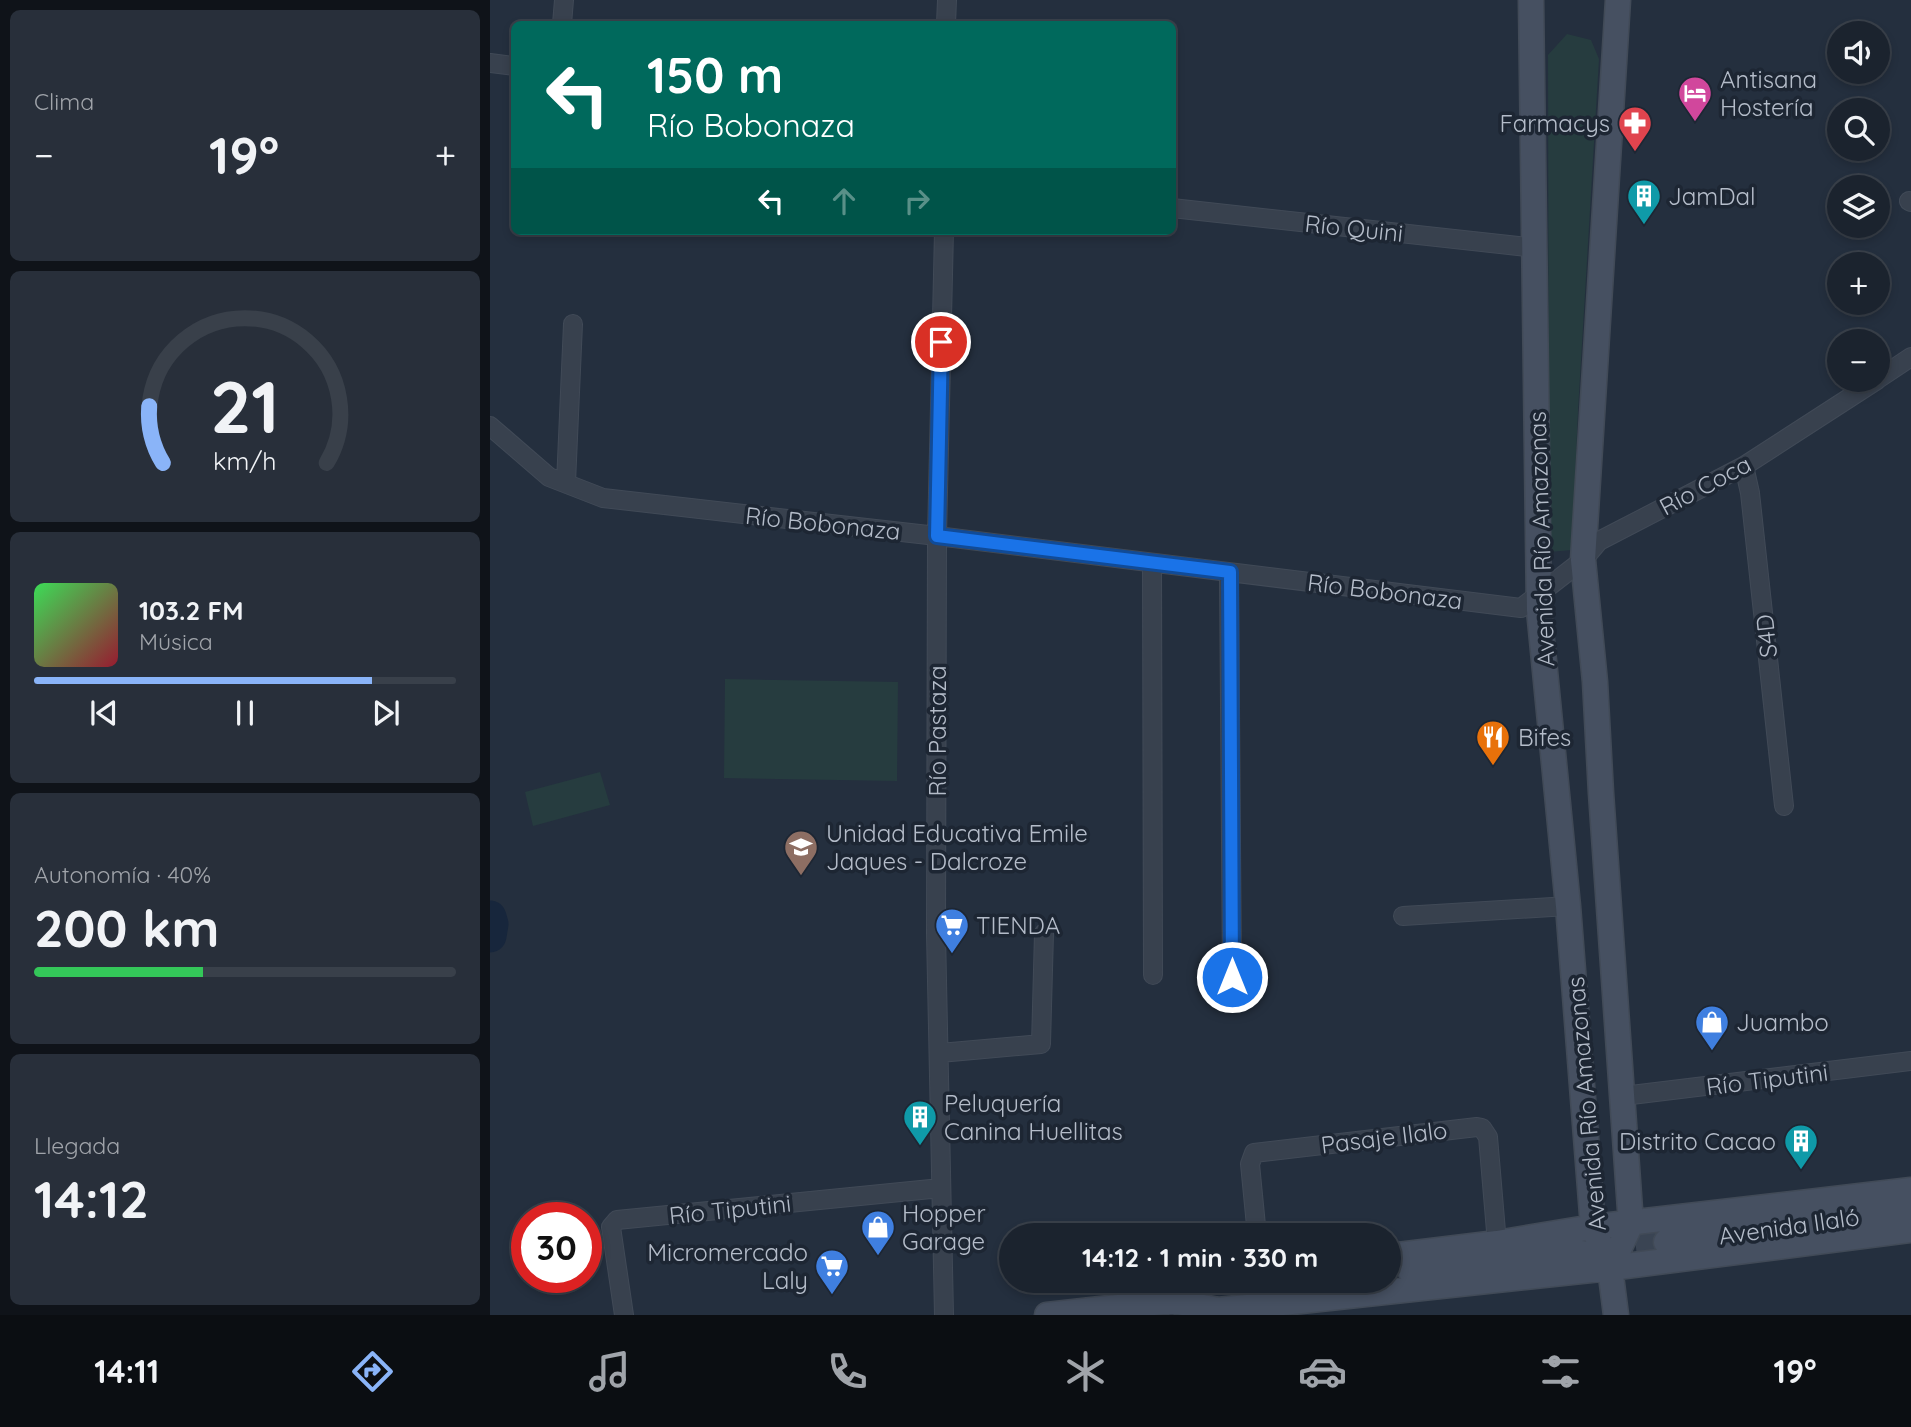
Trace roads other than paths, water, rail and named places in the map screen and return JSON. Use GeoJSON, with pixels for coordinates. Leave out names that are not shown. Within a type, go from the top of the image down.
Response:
{"type":"FeatureCollection","features":[{"type":"Feature","properties":{"kind":"main road","name":"Avenida Río Amazonas"},"geometry":{"type":"LineString","coordinates":[[1531,0],[1538,594],[1567,906],[1592,1227],[1610,1268]]}},
{"type":"Feature","properties":{"kind":"main road","name":"Avenida Río Amazonas"},"geometry":{"type":"LineString","coordinates":[[1610,1268],[1631,1224],[1595,682],[1583,560],[1618,0]]}},
{"type":"Feature","properties":{"kind":"main road"},"geometry":{"type":"LineString","coordinates":[[1401,1255],[1592,1227],[1911,1190]]}},
{"type":"Feature","properties":{"kind":"main road","name":"Avenida Ilaló"},"geometry":{"type":"LineString","coordinates":[[1667,1242],[1911,1208]]}},
{"type":"Feature","properties":{"kind":"main road"},"geometry":{"type":"LineString","coordinates":[[1173,1301],[1218,1310],[1305,1308],[1911,1230]]}},
{"type":"Feature","properties":{"kind":"main road"},"geometry":{"type":"LineString","coordinates":[[1401,1274],[1582,1253]]}},
{"type":"Feature","properties":{"kind":"main road"},"geometry":{"type":"LineString","coordinates":[[1610,1268],[1616,1315]]}},
{"type":"Feature","properties":{"kind":"main road"},"geometry":{"type":"LineString","coordinates":[[1173,1301],[1185,1293]]}},
{"type":"Feature","properties":{"kind":"main road"},"geometry":{"type":"LineString","coordinates":[[1047,1315],[1238,1293]]}},
{"type":"Feature","properties":{"kind":"street"},"geometry":{"type":"LineString","coordinates":[[562,21],[565,0]]}},
{"type":"Feature","properties":{"kind":"street"},"geometry":{"type":"LineString","coordinates":[[946,21],[947,0]]}},
{"type":"Feature","properties":{"kind":"street"},"geometry":{"type":"LineString","coordinates":[[490,63],[511,66]]}},
{"type":"Feature","properties":{"kind":"street","name":"Río Quini"},"geometry":{"type":"LineString","coordinates":[[1176,208],[1536,248]]}},
{"type":"Feature","properties":{"kind":"street","name":"Río Pastaza"},"geometry":{"type":"LineString","coordinates":[[944,235],[937,536],[936,933],[944,1315]]}},
{"type":"Feature","properties":{"kind":"street"},"geometry":{"type":"LineString","coordinates":[[566,483],[573,324]]}},
{"type":"Feature","properties":{"kind":"street","name":"Río Coca"},"geometry":{"type":"LineString","coordinates":[[1890,371],[1911,358]]}},
{"type":"Feature","properties":{"kind":"street","name":"Río Coca"},"geometry":{"type":"LineString","coordinates":[[1538,594],[1583,560],[1599,541],[1744,466],[1857,392]]}},
{"type":"Feature","properties":{"kind":"street","name":"Río Bobonaza"},"geometry":{"type":"LineString","coordinates":[[492,433],[549,477],[603,498],[1521,608],[1538,594]]}},
{"type":"Feature","properties":{"kind":"street","name":"S4D"},"geometry":{"type":"LineString","coordinates":[[1744,466],[1750,493],[1784,806]]}},
{"type":"Feature","properties":{"kind":"street"},"geometry":{"type":"LineString","coordinates":[[1152,563],[1153,975]]}},
{"type":"Feature","properties":{"kind":"street"},"geometry":{"type":"LineString","coordinates":[[1230,572],[1232,977]]}},
{"type":"Feature","properties":{"kind":"street"},"geometry":{"type":"LineString","coordinates":[[1403,916],[1567,906]]}},
{"type":"Feature","properties":{"kind":"street"},"geometry":{"type":"LineString","coordinates":[[940,1053],[1041,1044],[1044,933]]}},
{"type":"Feature","properties":{"kind":"street","name":"Río Tiputini"},"geometry":{"type":"LineString","coordinates":[[1623,1096],[1911,1061]]}},
{"type":"Feature","properties":{"kind":"street","name":"Pasaje Ilalo"},"geometry":{"type":"LineString","coordinates":[[1256,1223],[1250,1164],[1254,1153],[1476,1127],[1482,1128],[1488,1137],[1497,1242]]}},
{"type":"Feature","properties":{"kind":"street","name":"Río Tiputini"},"geometry":{"type":"LineString","coordinates":[[624,1315],[611,1227],[617,1220],[942,1188]]}},
{"type":"Feature","properties":{"kind":"waterway"},"geometry":{"type":"LineString","coordinates":[[490,917],[490,936]]}},
{"type":"Feature","properties":{"kind":"tunnel"},"geometry":{"type":"LineString","coordinates":[[1600,1250],[1666,1242]]}},
{"type":"Feature","properties":{"kind":"place","name":"Antisana Hostería"},"geometry":{"type":"Point","coordinates":[1695,123]}},
{"type":"Feature","properties":{"kind":"place","name":"Farmacys"},"geometry":{"type":"Point","coordinates":[1635,153]}},
{"type":"Feature","properties":{"kind":"place","name":"JamDal"},"geometry":{"type":"Point","coordinates":[1644,226]}},
{"type":"Feature","properties":{"kind":"place","name":"Bifes"},"geometry":{"type":"Point","coordinates":[1493,767]}},
{"type":"Feature","properties":{"kind":"place","name":"Unidad Educativa Emile Jaques - Dalcroze"},"geometry":{"type":"Point","coordinates":[801,877]}},
{"type":"Feature","properties":{"kind":"place","name":"TIENDA"},"geometry":{"type":"Point","coordinates":[952,955]}},
{"type":"Feature","properties":{"kind":"place","name":"Juambo"},"geometry":{"type":"Point","coordinates":[1712,1052]}},
{"type":"Feature","properties":{"kind":"place","name":"Peluquería Canina Huellitas"},"geometry":{"type":"Point","coordinates":[920,1147]}},
{"type":"Feature","properties":{"kind":"place","name":"Distrito Cacao"},"geometry":{"type":"Point","coordinates":[1801,1171]}},
{"type":"Feature","properties":{"kind":"place","name":"Hopper Garage"},"geometry":{"type":"Point","coordinates":[878,1257]}},
{"type":"Feature","properties":{"kind":"place","name":"Micromercado Laly"},"geometry":{"type":"Point","coordinates":[832,1296]}}]}
